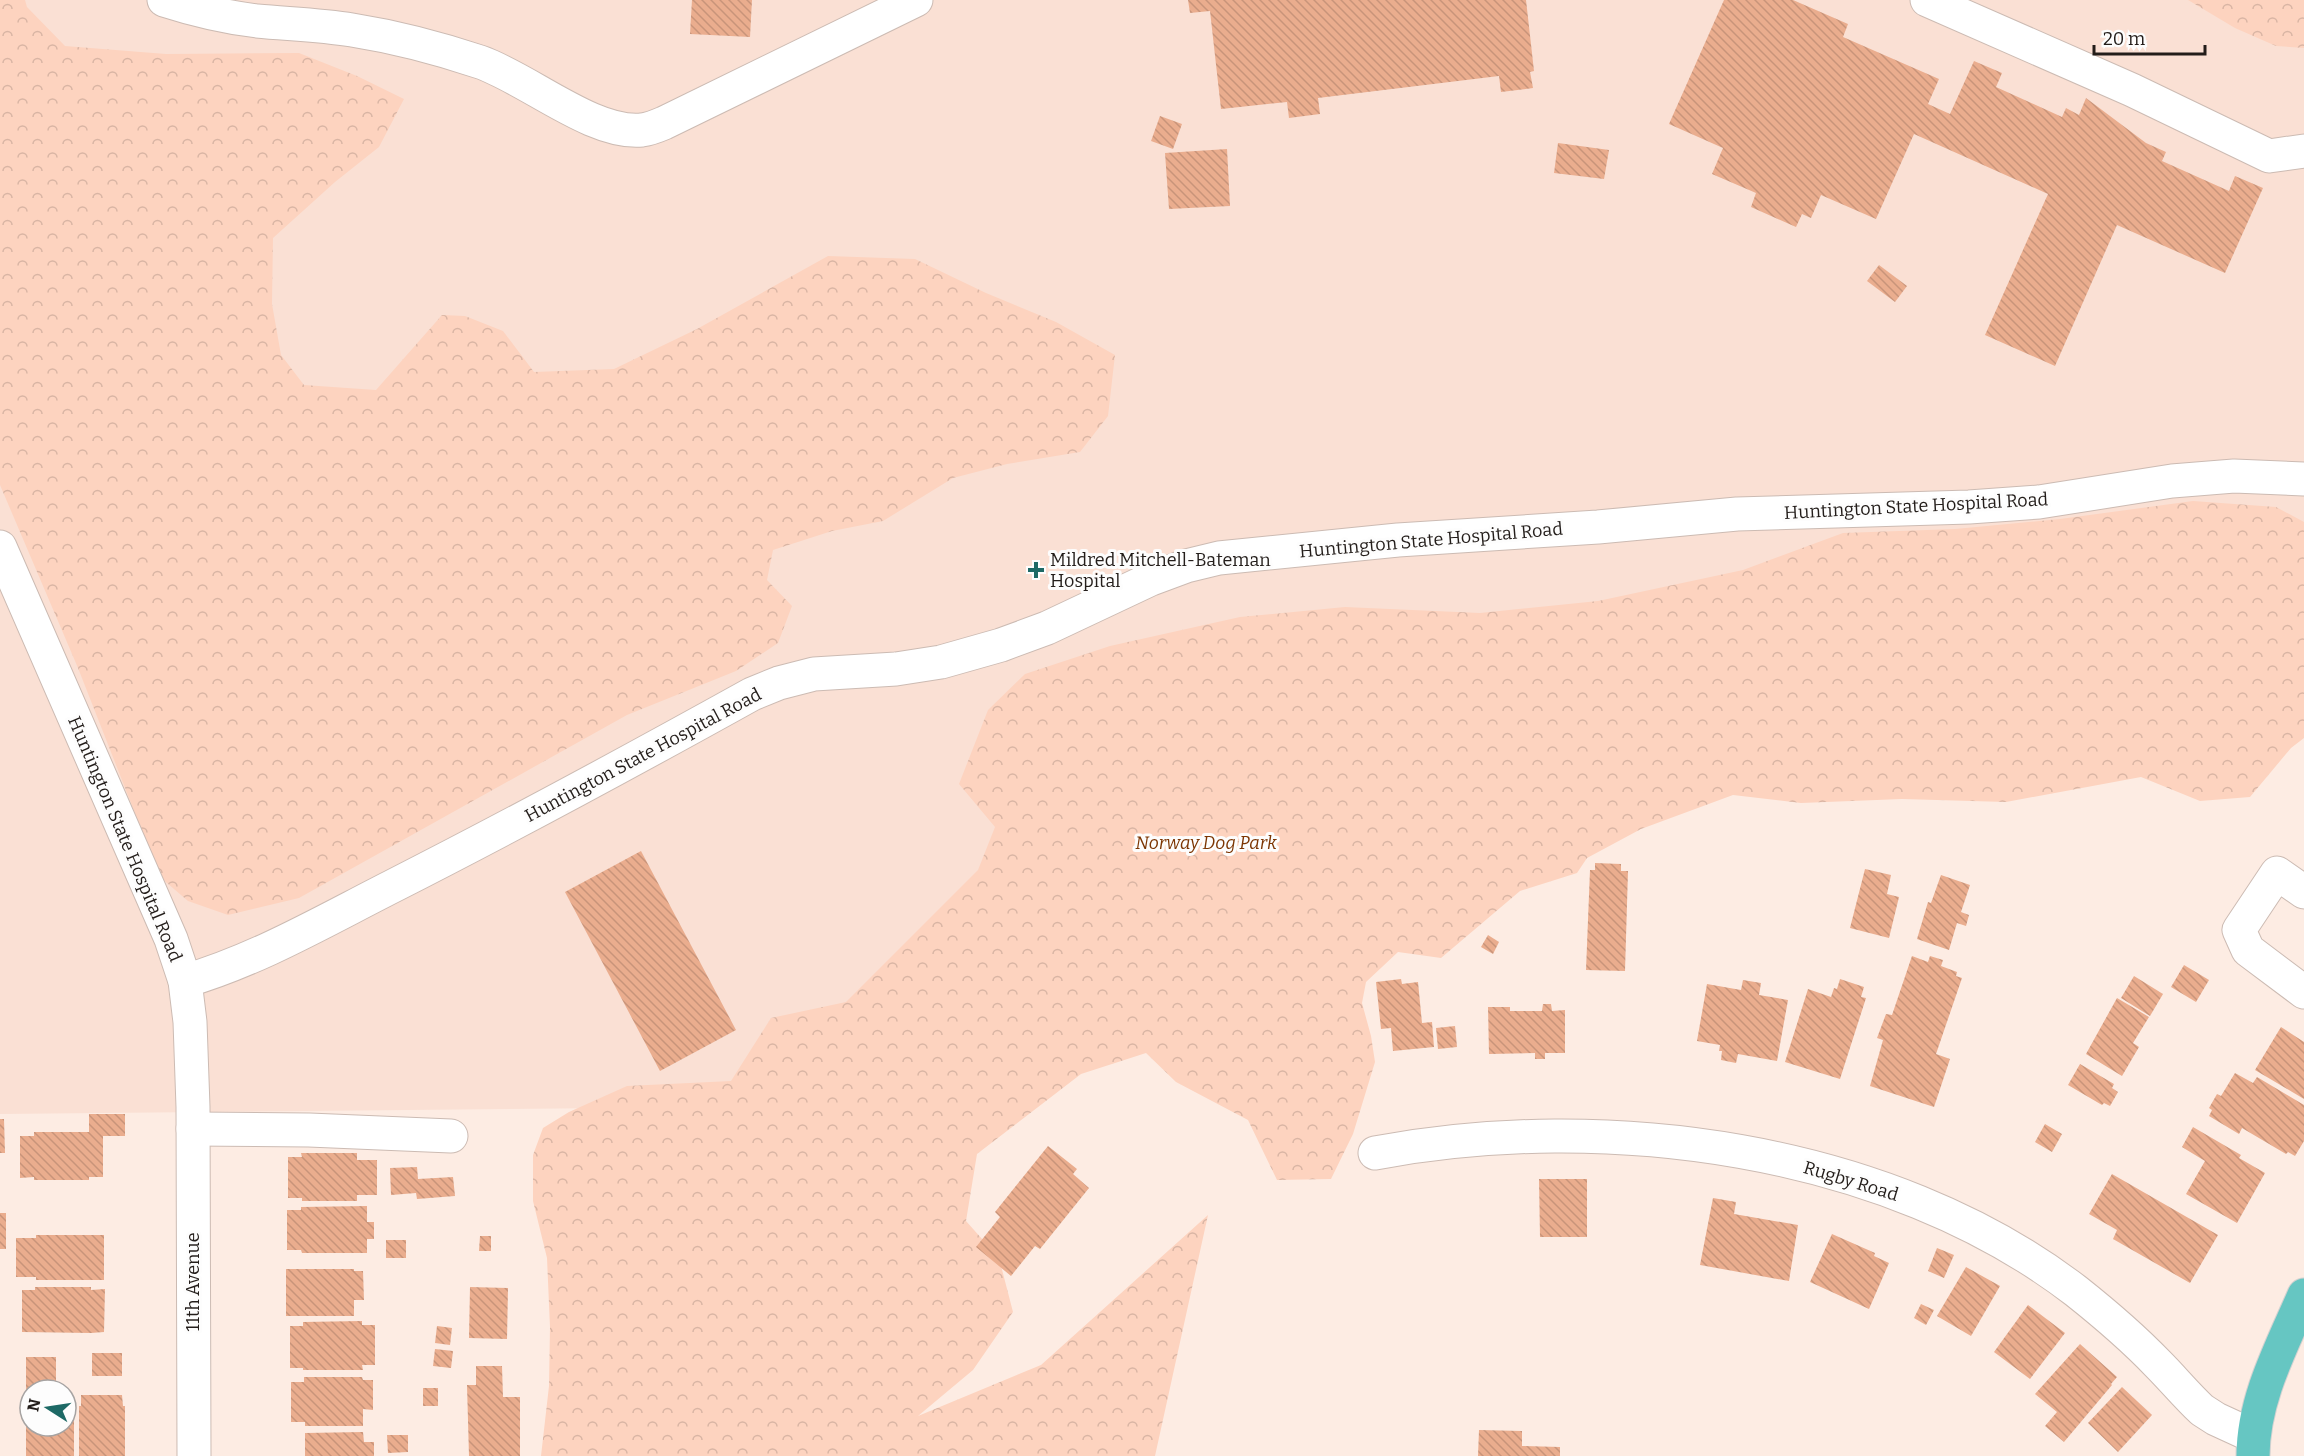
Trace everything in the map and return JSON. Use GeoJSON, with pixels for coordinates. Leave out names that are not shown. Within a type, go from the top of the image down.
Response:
{"type":"FeatureCollection","features":[{"type":"Feature","properties":{"kind":"main road"},"geometry":{"type":"LineString","coordinates":[[2253,1446],[2264,1391],[2304,1295]]}},
{"type":"Feature","properties":{"kind":"street"},"geometry":{"type":"LineString","coordinates":[[164,0],[208,13],[255,21],[351,30],[401,39],[443,50],[483,63],[515,77],[597,121],[618,128],[642,130],[664,123],[916,0]]}},
{"type":"Feature","properties":{"kind":"street"},"geometry":{"type":"LineString","coordinates":[[1927,0],[2132,90],[2269,156],[2304,151]]}},
{"type":"Feature","properties":{"kind":"street","name":"Huntington State Hospital Road"},"geometry":{"type":"LineString","coordinates":[[0,547],[171,939],[184,981],[220,971],[329,918],[594,782],[752,694],[814,674],[896,669],[941,662],[1001,645],[1047,628],[1151,579],[1186,566],[1219,558],[1398,540],[1598,527],[1737,514],[1969,507],[2039,502],[2172,481],[2234,476],[2304,478]]}},
{"type":"Feature","properties":{"kind":"street"},"geometry":{"type":"LineString","coordinates":[[2304,892],[2277,873],[2239,930],[2248,950],[2304,992]]}},
{"type":"Feature","properties":{"kind":"street","name":"11th Avenue"},"geometry":{"type":"LineString","coordinates":[[184,981],[190,1023],[193,1118],[194,1456]]}},
{"type":"Feature","properties":{"kind":"street"},"geometry":{"type":"LineString","coordinates":[[193,1118],[309,1130],[452,1136]]}},
{"type":"Feature","properties":{"kind":"street","name":"Rugby Road"},"geometry":{"type":"LineString","coordinates":[[1375,1153],[1432,1142],[1508,1136],[1585,1135],[1661,1140],[1723,1149],[1800,1164],[1871,1185],[1927,1206],[1972,1227],[2025,1257],[2075,1291],[2120,1327],[2202,1410],[2253,1446]]}},
{"type":"Feature","properties":{"kind":"shaded area","name":"Mildred Mitchell-Bateman Hospital"},"geometry":{"type":"Polygon","coordinates":[[[0,0],[2304,0],[2304,590],[1059,839],[931,1105],[0,1114],[0,0]]]}},
{"type":"Feature","properties":{"kind":"green space"},"geometry":{"type":"Polygon","coordinates":[[[0,0],[25,0],[27,7],[65,46],[166,54],[299,53],[357,76],[404,99],[379,147],[335,182],[273,238],[272,304],[281,355],[304,385],[376,390],[442,315],[465,316],[503,331],[534,372],[614,369],[697,329],[828,256],[915,259],[986,293],[1056,322],[1115,355],[1108,416],[1080,452],[1007,464],[953,478],[883,521],[832,531],[773,550],[767,580],[792,606],[778,643],[736,671],[627,715],[299,898],[228,915],[188,901],[160,877],[78,668],[0,485],[0,0]]]}},
{"type":"Feature","properties":{"kind":"green space"},"geometry":{"type":"Polygon","coordinates":[[[2188,0],[2304,0],[2304,48],[2276,46],[2235,28],[2188,0]]]}},
{"type":"Feature","properties":{"kind":"green space","name":"Norway Dog Park"},"geometry":{"type":"Polygon","coordinates":[[[2193,501],[2276,507],[2304,522],[2304,738],[2291,748],[2250,797],[2200,801],[2141,777],[2006,802],[1902,799],[1801,803],[1733,795],[1641,829],[1587,858],[1577,873],[1520,891],[1441,958],[1398,952],[1366,982],[1362,1003],[1375,1062],[1353,1134],[1331,1179],[1277,1180],[1248,1120],[1176,1082],[1146,1053],[1081,1074],[977,1154],[966,1221],[999,1258],[1013,1312],[973,1370],[918,1416],[1041,1365],[1208,1215],[1155,1456],[541,1456],[549,1386],[550,1327],[547,1258],[533,1201],[533,1155],[543,1128],[569,1112],[627,1086],[731,1081],[771,1018],[846,1002],[978,870],[995,827],[959,784],[988,710],[1025,674],[1110,646],[1240,617],[1345,607],[1480,613],[1598,601],[1743,570],[1843,533],[1955,529],[2060,519],[2193,501]]]}},
{"type":"Feature","properties":{"kind":"building"},"geometry":{"type":"Polygon","coordinates":[[[692,0],[752,0],[750,37],[690,34],[692,0]]]}},
{"type":"Feature","properties":{"kind":"building"},"geometry":{"type":"Polygon","coordinates":[[[1188,0],[1526,0],[1534,71],[1530,72],[1533,88],[1501,92],[1499,76],[1318,98],[1320,114],[1289,118],[1287,102],[1221,109],[1210,11],[1190,13],[1188,0]]]}},
{"type":"Feature","properties":{"kind":"building"},"geometry":{"type":"Polygon","coordinates":[[[1724,0],[1793,0],[1848,24],[1843,37],[1939,79],[1928,104],[1950,114],[1974,61],[2002,73],[1996,87],[2062,117],[2066,108],[2079,115],[2086,98],[2146,143],[2166,152],[2162,161],[2229,191],[2235,176],[2263,188],[2225,273],[2117,225],[2055,366],[1985,335],[2048,194],[1914,134],[1876,219],[1821,195],[1811,218],[1802,214],[1796,227],[1751,207],[1756,193],[1712,174],[1723,148],[1669,124],[1724,0]]]}},
{"type":"Feature","properties":{"kind":"building"},"geometry":{"type":"Polygon","coordinates":[[[1160,116],[1182,124],[1173,149],[1151,141],[1160,116]]]}},
{"type":"Feature","properties":{"kind":"building"},"geometry":{"type":"Polygon","coordinates":[[[1558,143],[1609,150],[1604,179],[1554,173],[1558,143]]]}},
{"type":"Feature","properties":{"kind":"building"},"geometry":{"type":"Polygon","coordinates":[[[1227,149],[1230,206],[1169,209],[1165,153],[1227,149]]]}},
{"type":"Feature","properties":{"kind":"building"},"geometry":{"type":"Polygon","coordinates":[[[1879,265],[1907,286],[1895,302],[1867,281],[1879,265]]]}},
{"type":"Feature","properties":{"kind":"building"},"geometry":{"type":"Polygon","coordinates":[[[641,851],[736,1030],[660,1071],[565,892],[641,851]]]}},
{"type":"Feature","properties":{"kind":"building"},"geometry":{"type":"Polygon","coordinates":[[[1595,863],[1621,864],[1621,871],[1628,871],[1625,971],[1586,970],[1590,870],[1595,870],[1595,863]]]}},
{"type":"Feature","properties":{"kind":"building"},"geometry":{"type":"Polygon","coordinates":[[[1865,869],[1891,875],[1887,894],[1899,897],[1889,938],[1850,928],[1865,869]]]}},
{"type":"Feature","properties":{"kind":"building"},"geometry":{"type":"Polygon","coordinates":[[[1941,875],[1970,885],[1961,912],[1969,915],[1966,926],[1957,923],[1949,950],[1917,939],[1928,902],[1931,903],[1941,875]]]}},
{"type":"Feature","properties":{"kind":"building"},"geometry":{"type":"Polygon","coordinates":[[[1488,935],[1499,942],[1493,954],[1481,947],[1488,935]]]}},
{"type":"Feature","properties":{"kind":"building"},"geometry":{"type":"Polygon","coordinates":[[[1912,956],[1928,962],[1930,956],[1943,960],[1941,966],[1957,972],[1956,976],[1962,978],[1936,1054],[1950,1059],[1934,1107],[1870,1086],[1883,1040],[1877,1038],[1886,1014],[1892,1015],[1912,956]]]}},
{"type":"Feature","properties":{"kind":"building"},"geometry":{"type":"Polygon","coordinates":[[[2184,965],[2209,980],[2196,1002],[2171,987],[2184,965]]]}},
{"type":"Feature","properties":{"kind":"building"},"geometry":{"type":"Polygon","coordinates":[[[2134,976],[2163,994],[2150,1016],[2121,998],[2134,976]]]}},
{"type":"Feature","properties":{"kind":"building"},"geometry":{"type":"Polygon","coordinates":[[[1401,979],[1402,984],[1418,982],[1422,1023],[1432,1022],[1434,1047],[1393,1051],[1391,1028],[1381,1029],[1376,982],[1401,979]]]}},
{"type":"Feature","properties":{"kind":"building"},"geometry":{"type":"Polygon","coordinates":[[[1840,979],[1864,987],[1861,997],[1866,998],[1840,1079],[1785,1062],[1808,989],[1831,997],[1840,979]]]}},
{"type":"Feature","properties":{"kind":"building"},"geometry":{"type":"Polygon","coordinates":[[[1743,980],[1761,983],[1759,995],[1788,1000],[1777,1061],[1738,1054],[1736,1063],[1721,1060],[1720,1045],[1697,1041],[1707,984],[1741,990],[1743,980]]]}},
{"type":"Feature","properties":{"kind":"building"},"geometry":{"type":"Polygon","coordinates":[[[2117,998],[2149,1017],[2133,1043],[2139,1047],[2122,1076],[2086,1054],[2117,998]]]}},
{"type":"Feature","properties":{"kind":"building"},"geometry":{"type":"Polygon","coordinates":[[[1543,1004],[1551,1004],[1552,1011],[1565,1010],[1565,1053],[1545,1053],[1545,1059],[1535,1059],[1535,1053],[1489,1054],[1488,1007],[1510,1007],[1510,1011],[1542,1011],[1543,1004]]]}},
{"type":"Feature","properties":{"kind":"building"},"geometry":{"type":"Polygon","coordinates":[[[1455,1026],[1457,1047],[1438,1049],[1436,1028],[1455,1026]]]}},
{"type":"Feature","properties":{"kind":"building"},"geometry":{"type":"Polygon","coordinates":[[[2281,1027],[2304,1042],[2304,1099],[2255,1070],[2281,1027]]]}},
{"type":"Feature","properties":{"kind":"building"},"geometry":{"type":"Polygon","coordinates":[[[2080,1064],[2114,1084],[2112,1088],[2118,1092],[2110,1106],[2104,1103],[2102,1105],[2068,1085],[2080,1064]]]}},
{"type":"Feature","properties":{"kind":"building"},"geometry":{"type":"Polygon","coordinates":[[[2235,1073],[2253,1083],[2257,1077],[2304,1105],[2304,1141],[2295,1156],[2288,1152],[2286,1154],[2242,1128],[2239,1134],[2209,1116],[2212,1110],[2209,1108],[2217,1094],[2221,1096],[2235,1073]]]}},
{"type":"Feature","properties":{"kind":"building"},"geometry":{"type":"Polygon","coordinates":[[[89,1114],[125,1114],[125,1136],[103,1136],[103,1177],[89,1177],[89,1180],[20,1178],[20,1136],[34,1136],[34,1132],[89,1132],[89,1114]]]}},
{"type":"Feature","properties":{"kind":"building"},"geometry":{"type":"Polygon","coordinates":[[[0,1119],[4,1119],[5,1153],[0,1153],[0,1119]]]}},
{"type":"Feature","properties":{"kind":"building"},"geometry":{"type":"Polygon","coordinates":[[[2045,1124],[2062,1134],[2052,1152],[2035,1142],[2045,1124]]]}},
{"type":"Feature","properties":{"kind":"building"},"geometry":{"type":"Polygon","coordinates":[[[2193,1127],[2241,1155],[2239,1158],[2265,1173],[2237,1223],[2186,1194],[2205,1161],[2182,1147],[2193,1127]]]}},
{"type":"Feature","properties":{"kind":"building"},"geometry":{"type":"Polygon","coordinates":[[[1048,1146],[1077,1169],[1073,1174],[1089,1188],[1040,1249],[1035,1246],[1011,1276],[976,1247],[1000,1217],[995,1212],[1048,1146]]]}},
{"type":"Feature","properties":{"kind":"building"},"geometry":{"type":"Polygon","coordinates":[[[301,1153],[357,1153],[357,1160],[377,1160],[377,1195],[357,1195],[357,1201],[302,1201],[302,1198],[288,1198],[288,1157],[302,1157],[301,1153]]]}},
{"type":"Feature","properties":{"kind":"building"},"geometry":{"type":"Polygon","coordinates":[[[417,1167],[418,1179],[453,1177],[455,1196],[417,1199],[416,1193],[391,1195],[390,1168],[417,1167]]]}},
{"type":"Feature","properties":{"kind":"building"},"geometry":{"type":"Polygon","coordinates":[[[2112,1174],[2218,1235],[2190,1283],[2113,1239],[2117,1230],[2089,1214],[2112,1174]]]}},
{"type":"Feature","properties":{"kind":"building"},"geometry":{"type":"Polygon","coordinates":[[[1539,1179],[1587,1179],[1587,1237],[1540,1237],[1539,1179]]]}},
{"type":"Feature","properties":{"kind":"building"},"geometry":{"type":"Polygon","coordinates":[[[1713,1198],[1736,1202],[1734,1214],[1798,1225],[1789,1281],[1700,1265],[1713,1198]]]}},
{"type":"Feature","properties":{"kind":"building"},"geometry":{"type":"Polygon","coordinates":[[[367,1206],[367,1222],[374,1222],[374,1239],[367,1239],[367,1253],[302,1253],[301,1250],[287,1250],[287,1210],[301,1210],[301,1207],[367,1206]]]}},
{"type":"Feature","properties":{"kind":"building"},"geometry":{"type":"Polygon","coordinates":[[[0,1213],[6,1213],[6,1249],[0,1249],[0,1213]]]}},
{"type":"Feature","properties":{"kind":"building"},"geometry":{"type":"Polygon","coordinates":[[[1832,1234],[1875,1253],[1874,1256],[1889,1263],[1869,1309],[1810,1282],[1832,1234]]]}},
{"type":"Feature","properties":{"kind":"building"},"geometry":{"type":"Polygon","coordinates":[[[36,1235],[104,1235],[104,1280],[36,1280],[36,1277],[16,1277],[16,1238],[36,1238],[36,1235]]]}},
{"type":"Feature","properties":{"kind":"building"},"geometry":{"type":"Polygon","coordinates":[[[480,1236],[491,1236],[491,1251],[479,1251],[480,1236]]]}},
{"type":"Feature","properties":{"kind":"building"},"geometry":{"type":"Polygon","coordinates":[[[386,1240],[406,1240],[406,1258],[386,1258],[386,1240]]]}},
{"type":"Feature","properties":{"kind":"building"},"geometry":{"type":"Polygon","coordinates":[[[1937,1248],[1954,1255],[1944,1278],[1928,1271],[1937,1248]]]}},
{"type":"Feature","properties":{"kind":"building"},"geometry":{"type":"Polygon","coordinates":[[[1966,1267],[2000,1286],[1971,1336],[1937,1316],[1966,1267]]]}},
{"type":"Feature","properties":{"kind":"building"},"geometry":{"type":"Polygon","coordinates":[[[286,1269],[363,1271],[364,1300],[354,1300],[354,1316],[286,1316],[286,1269]]]}},
{"type":"Feature","properties":{"kind":"building"},"geometry":{"type":"Polygon","coordinates":[[[35,1287],[105,1289],[104,1332],[22,1332],[22,1290],[35,1290],[35,1287]]]}},
{"type":"Feature","properties":{"kind":"building"},"geometry":{"type":"Polygon","coordinates":[[[470,1287],[508,1288],[507,1339],[469,1338],[470,1287]]]}},
{"type":"Feature","properties":{"kind":"building"},"geometry":{"type":"Polygon","coordinates":[[[1921,1304],[1934,1310],[1926,1325],[1914,1318],[1921,1304]]]}},
{"type":"Feature","properties":{"kind":"building"},"geometry":{"type":"Polygon","coordinates":[[[2028,1305],[2065,1333],[2030,1379],[1994,1352],[2028,1305]]]}},
{"type":"Feature","properties":{"kind":"building"},"geometry":{"type":"Polygon","coordinates":[[[362,1321],[362,1325],[375,1325],[375,1365],[362,1365],[363,1370],[290,1368],[290,1326],[303,1326],[303,1322],[362,1321]]]}},
{"type":"Feature","properties":{"kind":"building"},"geometry":{"type":"Polygon","coordinates":[[[437,1326],[452,1328],[450,1345],[435,1343],[437,1326]]]}},
{"type":"Feature","properties":{"kind":"building"},"geometry":{"type":"Polygon","coordinates":[[[2080,1344],[2117,1377],[2064,1442],[2045,1426],[2057,1412],[2035,1394],[2080,1344]]]}},
{"type":"Feature","properties":{"kind":"building"},"geometry":{"type":"Polygon","coordinates":[[[435,1349],[453,1351],[451,1368],[433,1366],[435,1349]]]}},
{"type":"Feature","properties":{"kind":"building"},"geometry":{"type":"Polygon","coordinates":[[[92,1353],[122,1353],[122,1376],[92,1376],[92,1353]]]}},
{"type":"Feature","properties":{"kind":"building"},"geometry":{"type":"Polygon","coordinates":[[[26,1357],[56,1357],[56,1378],[26,1378],[26,1357]]]}},
{"type":"Feature","properties":{"kind":"building"},"geometry":{"type":"Polygon","coordinates":[[[476,1366],[502,1366],[503,1397],[520,1397],[520,1456],[469,1456],[467,1385],[476,1385],[476,1366]]]}},
{"type":"Feature","properties":{"kind":"building"},"geometry":{"type":"Polygon","coordinates":[[[304,1377],[362,1377],[363,1380],[373,1380],[373,1410],[363,1409],[363,1426],[305,1426],[305,1422],[291,1422],[291,1382],[304,1382],[304,1377]]]}},
{"type":"Feature","properties":{"kind":"building"},"geometry":{"type":"Polygon","coordinates":[[[2122,1387],[2152,1415],[2118,1452],[2088,1423],[2122,1387]]]}},
{"type":"Feature","properties":{"kind":"building"},"geometry":{"type":"Polygon","coordinates":[[[423,1388],[438,1388],[438,1406],[423,1406],[423,1388]]]}},
{"type":"Feature","properties":{"kind":"building"},"geometry":{"type":"Polygon","coordinates":[[[81,1395],[122,1395],[123,1406],[125,1406],[125,1456],[79,1456],[81,1395]]]}},
{"type":"Feature","properties":{"kind":"building"},"geometry":{"type":"Polygon","coordinates":[[[1479,1430],[1522,1431],[1522,1446],[1560,1447],[1560,1456],[1478,1456],[1479,1430]]]}},
{"type":"Feature","properties":{"kind":"building"},"geometry":{"type":"Polygon","coordinates":[[[363,1432],[364,1442],[374,1442],[374,1456],[305,1456],[305,1433],[363,1432]]]}},
{"type":"Feature","properties":{"kind":"building"},"geometry":{"type":"Polygon","coordinates":[[[387,1435],[408,1435],[408,1452],[388,1453],[387,1435]]]}},
{"type":"Feature","properties":{"kind":"building"},"geometry":{"type":"Polygon","coordinates":[[[26,1438],[74,1438],[74,1456],[26,1456],[26,1438]]]}},
{"type":"Feature","properties":{"kind":"place","name":"Mildred Mitchell-Bateman Hospital"},"geometry":{"type":"Point","coordinates":[1036,570]}}]}
